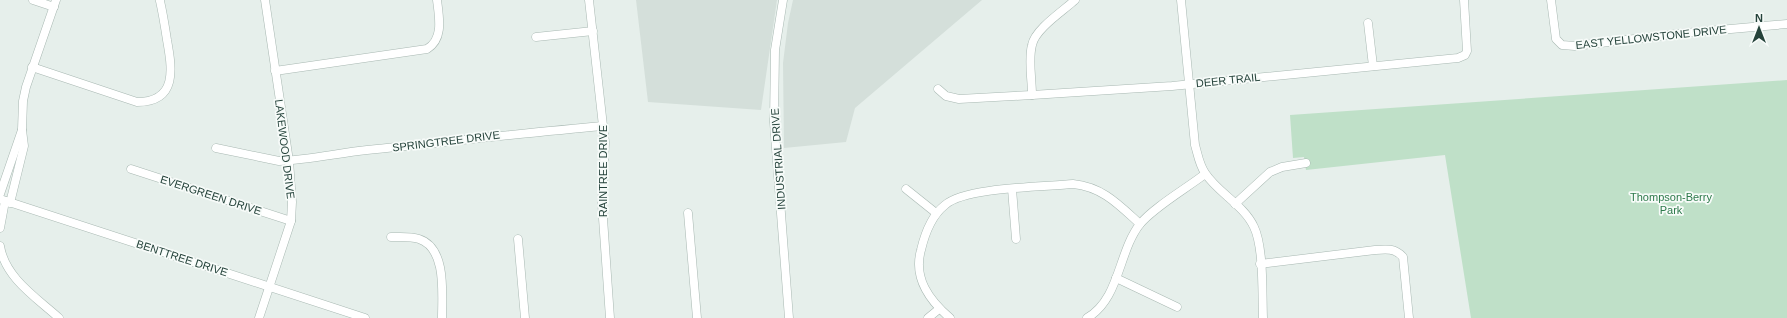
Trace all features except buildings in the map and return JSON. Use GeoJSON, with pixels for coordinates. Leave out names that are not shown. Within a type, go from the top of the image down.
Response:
{"type":"FeatureCollection","features":[{"type":"Feature","properties":{"kind":"street"},"geometry":{"type":"LineString","coordinates":[[4,199],[24,146],[22,130],[23,101],[32,67],[55,3],[33,0]]}},
{"type":"Feature","properties":{"kind":"street","name":"LAKEWOOD DRIVE"},"geometry":{"type":"LineString","coordinates":[[259,318],[291,221],[292,202],[289,161],[265,0]]}},
{"type":"Feature","properties":{"kind":"street"},"geometry":{"type":"LineString","coordinates":[[275,71],[427,49],[436,41],[439,35],[437,0]]}},
{"type":"Feature","properties":{"kind":"street","name":"RAINTREE DRIVE"},"geometry":{"type":"LineString","coordinates":[[589,0],[604,126],[605,142],[602,204],[610,318]]}},
{"type":"Feature","properties":{"kind":"street","name":"INDUSTRIAL DRIVE"},"geometry":{"type":"LineString","coordinates":[[783,0],[775,50],[774,122],[789,318]]}},
{"type":"Feature","properties":{"kind":"street"},"geometry":{"type":"LineString","coordinates":[[1032,95],[1031,52],[1034,38],[1044,27],[1075,0]]}},
{"type":"Feature","properties":{"kind":"street"},"geometry":{"type":"LineString","coordinates":[[1181,0],[1195,145],[1199,162],[1205,174],[1235,204],[1254,227],[1259,244],[1263,318]]}},
{"type":"Feature","properties":{"kind":"street","name":"DEER TRAIL"},"geometry":{"type":"LineString","coordinates":[[938,89],[946,96],[959,99],[1032,95],[1190,84],[1458,58],[1465,55],[1467,42],[1464,0]]}},
{"type":"Feature","properties":{"kind":"street","name":"EAST YELLOWSTONE DRIVE"},"geometry":{"type":"LineString","coordinates":[[1551,0],[1556,39],[1558,43],[1564,45],[1574,46],[1685,33],[1787,24]]}},
{"type":"Feature","properties":{"kind":"street"},"geometry":{"type":"LineString","coordinates":[[32,67],[137,102],[152,100],[165,91],[169,84],[172,69],[160,1]]}},
{"type":"Feature","properties":{"kind":"street"},"geometry":{"type":"LineString","coordinates":[[1368,23],[1373,66]]}},
{"type":"Feature","properties":{"kind":"street"},"geometry":{"type":"LineString","coordinates":[[536,37],[592,31]]}},
{"type":"Feature","properties":{"kind":"street","name":"SPRINGTREE DRIVE"},"geometry":{"type":"LineString","coordinates":[[216,148],[279,161],[289,161],[331,154],[501,135],[604,126]]}},
{"type":"Feature","properties":{"kind":"street"},"geometry":{"type":"LineString","coordinates":[[0,228],[4,199],[22,130]]}},
{"type":"Feature","properties":{"kind":"street"},"geometry":{"type":"LineString","coordinates":[[1235,204],[1270,172],[1282,167],[1306,163]]}},
{"type":"Feature","properties":{"kind":"street","name":"EVERGREEN DRIVE"},"geometry":{"type":"LineString","coordinates":[[130,169],[291,221]]}},
{"type":"Feature","properties":{"kind":"street"},"geometry":{"type":"LineString","coordinates":[[1087,318],[1098,310],[1104,303],[1131,240],[1140,224],[1205,174]]}},
{"type":"Feature","properties":{"kind":"street"},"geometry":{"type":"LineString","coordinates":[[950,318],[931,300],[924,288],[919,268],[923,240],[928,227],[936,213],[945,204],[960,196],[978,192],[1073,184],[1093,188],[1110,198],[1140,224]]}},
{"type":"Feature","properties":{"kind":"street"},"geometry":{"type":"LineString","coordinates":[[906,189],[936,213]]}},
{"type":"Feature","properties":{"kind":"street"},"geometry":{"type":"LineString","coordinates":[[1012,189],[1016,239]]}},
{"type":"Feature","properties":{"kind":"street","name":"BENTTREE DRIVE"},"geometry":{"type":"LineString","coordinates":[[4,199],[365,318]]}},
{"type":"Feature","properties":{"kind":"street"},"geometry":{"type":"LineString","coordinates":[[688,214],[697,318]]}},
{"type":"Feature","properties":{"kind":"street"},"geometry":{"type":"LineString","coordinates":[[391,237],[425,241],[435,251],[438,257],[441,272],[442,318]]}},
{"type":"Feature","properties":{"kind":"street"},"geometry":{"type":"LineString","coordinates":[[518,239],[525,318]]}},
{"type":"Feature","properties":{"kind":"street"},"geometry":{"type":"LineString","coordinates":[[0,246],[3,258],[13,275],[59,318]]}},
{"type":"Feature","properties":{"kind":"street"},"geometry":{"type":"LineString","coordinates":[[1260,264],[1375,250],[1393,250],[1403,257],[1409,318]]}},
{"type":"Feature","properties":{"kind":"street"},"geometry":{"type":"LineString","coordinates":[[1116,278],[1177,307]]}},
{"type":"Feature","properties":{"kind":"street"},"geometry":{"type":"LineString","coordinates":[[928,318],[939,309]]}},
{"type":"Feature","properties":{"kind":"shaded area"},"geometry":{"type":"Polygon","coordinates":[[[636,0],[777,0],[761,110],[648,102],[636,0]]]}},
{"type":"Feature","properties":{"kind":"shaded area"},"geometry":{"type":"Polygon","coordinates":[[[793,0],[982,0],[855,108],[846,142],[784,148],[783,63],[788,23],[793,0]]]}},
{"type":"Feature","properties":{"kind":"green space","name":"Thompson-Berry Park"},"geometry":{"type":"Polygon","coordinates":[[[1787,80],[1787,318],[1471,318],[1445,155],[1306,170],[1304,157],[1293,158],[1290,115],[1787,80]]]}}]}
